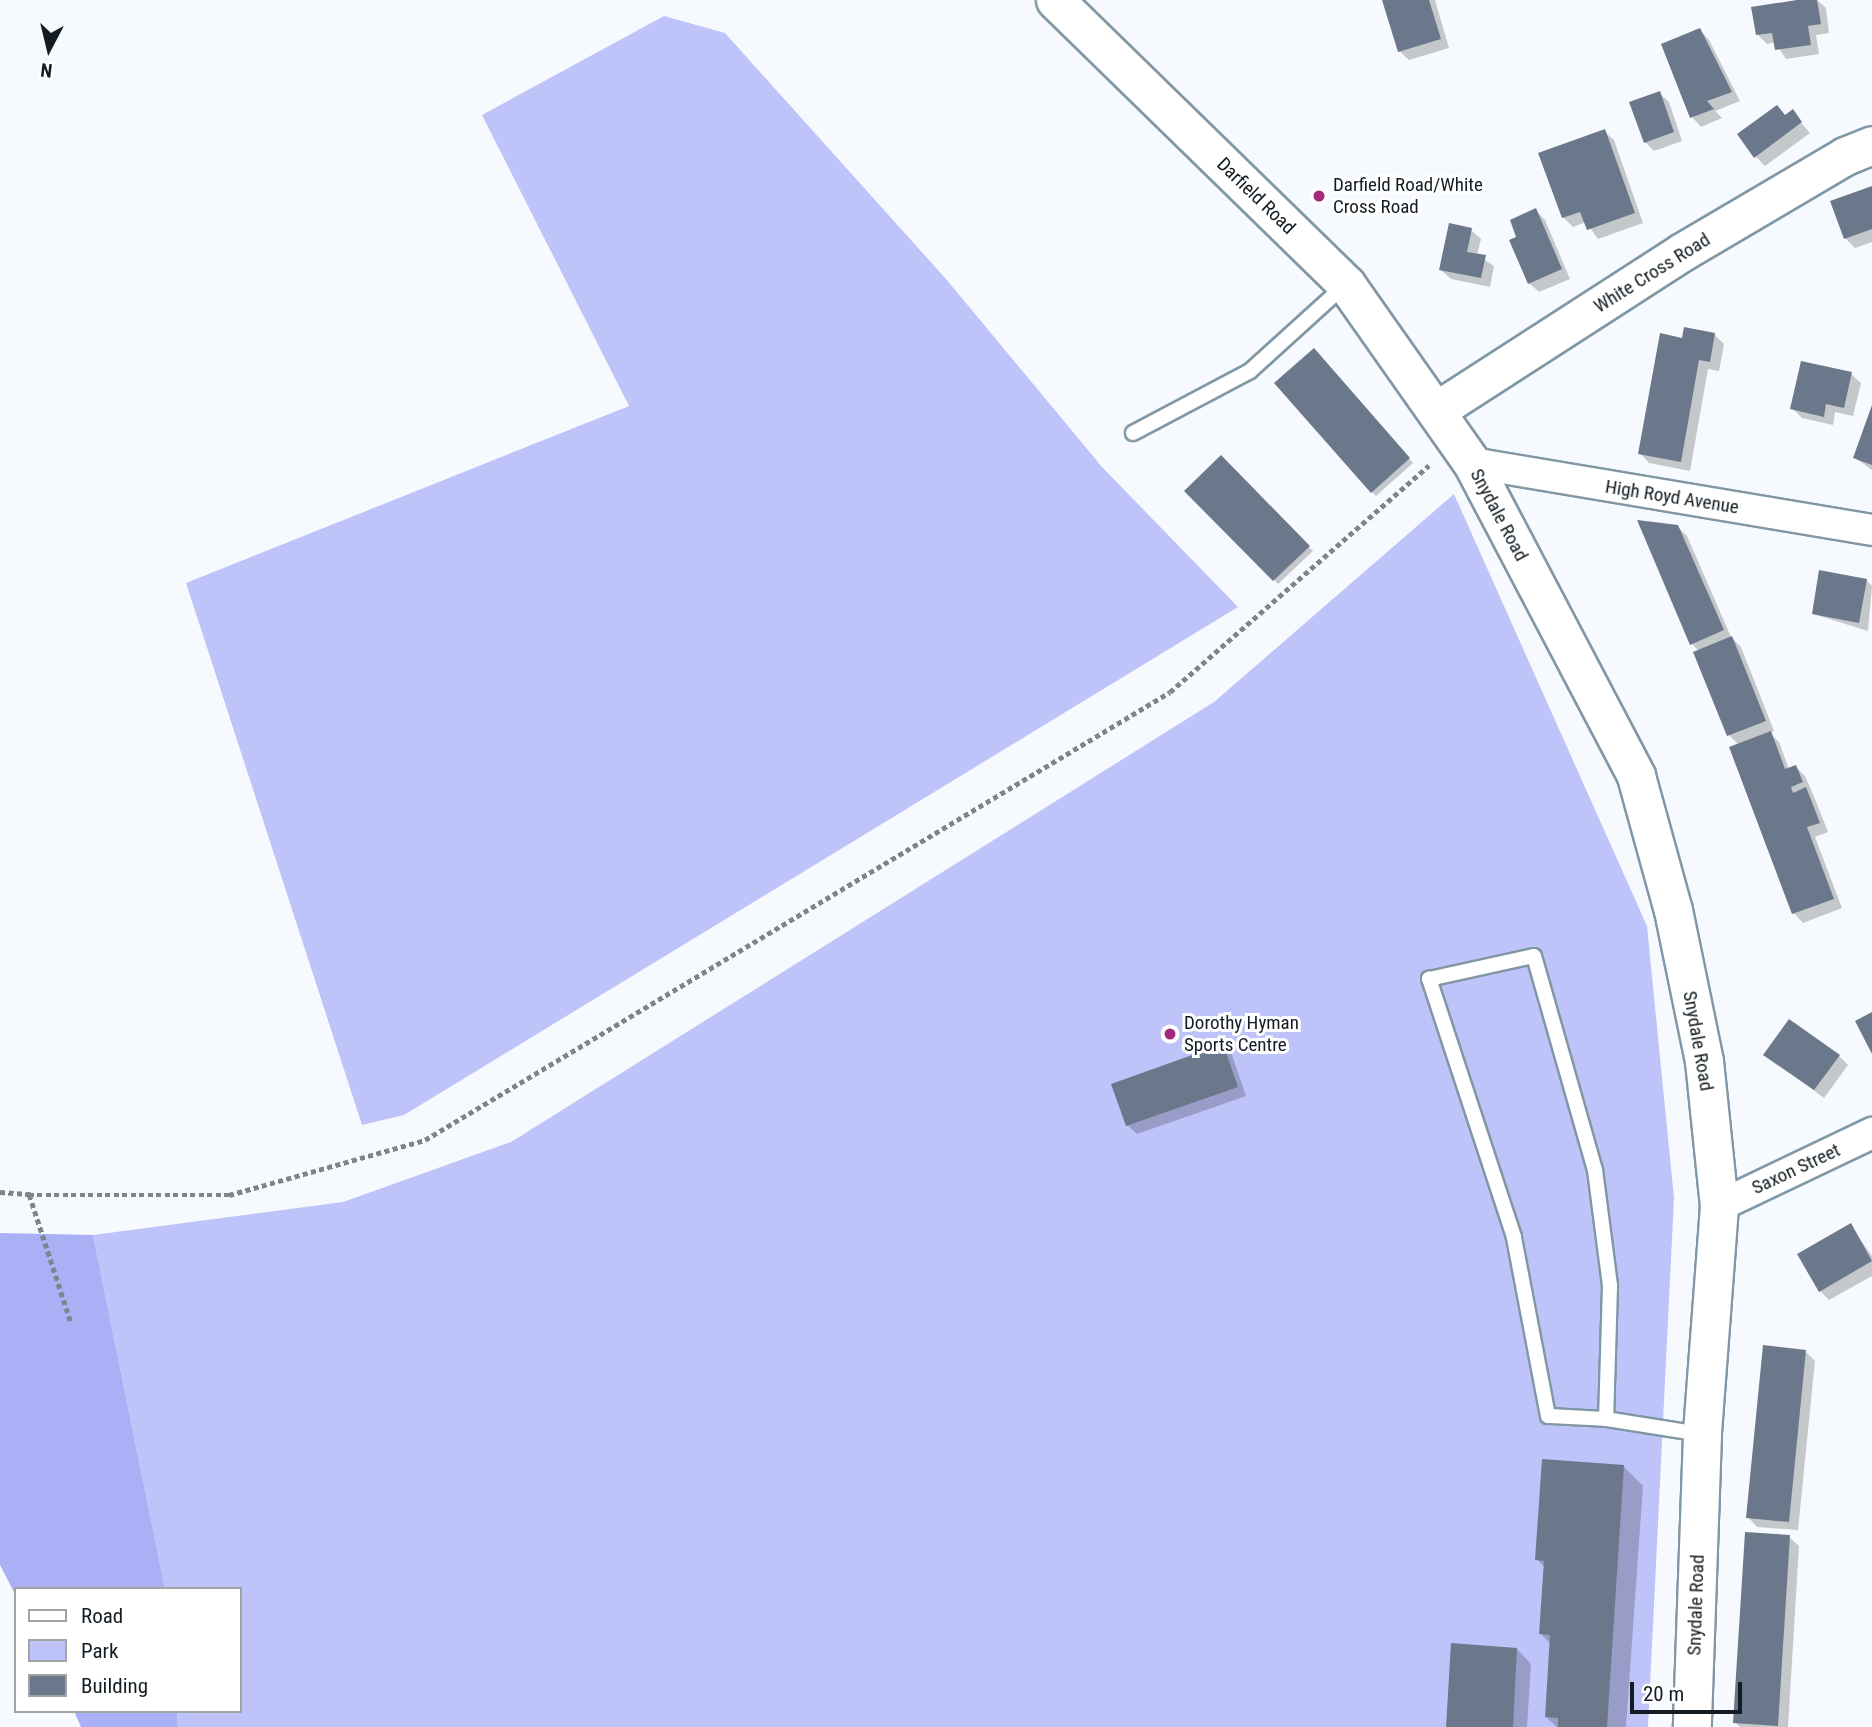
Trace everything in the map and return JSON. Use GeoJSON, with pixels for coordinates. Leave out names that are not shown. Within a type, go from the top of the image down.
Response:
{"type":"FeatureCollection","features":[{"type":"Feature","properties":{"kind":"street","name":"Darfield Road"},"geometry":{"type":"LineString","coordinates":[[1055,0],[1346,284],[1437,410]]}},
{"type":"Feature","properties":{"kind":"street","name":"White Cross Road"},"geometry":{"type":"LineString","coordinates":[[1437,410],[1682,252],[1845,156],[1872,145]]}},
{"type":"Feature","properties":{"kind":"street","name":"Snydale Road"},"geometry":{"type":"LineString","coordinates":[[1437,410],[1465,452],[1636,776],[1673,909],[1704,1061],[1719,1206],[1702,1434],[1692,1727]]}},
{"type":"Feature","properties":{"kind":"street","name":"High Royd Avenue"},"geometry":{"type":"LineString","coordinates":[[1465,452],[1872,530]]}},
{"type":"Feature","properties":{"kind":"street","name":"Saxon Street"},"geometry":{"type":"LineString","coordinates":[[1719,1206],[1872,1133]]}},
{"type":"Feature","properties":{"kind":"lane"},"geometry":{"type":"LineString","coordinates":[[1133,433],[1250,371],[1346,284]]}},
{"type":"Feature","properties":{"kind":"lane"},"geometry":{"type":"LineString","coordinates":[[1606,1419],[1610,1286],[1595,1170],[1534,956],[1429,979],[1514,1237],[1548,1416],[1606,1419],[1702,1434]]}},
{"type":"Feature","properties":{"kind":"path"},"geometry":{"type":"LineString","coordinates":[[70,1321],[29,1195],[229,1195],[425,1140],[1170,692],[1465,452]]}},
{"type":"Feature","properties":{"kind":"path"},"geometry":{"type":"LineString","coordinates":[[0,1192],[39,1195]]}},
{"type":"Feature","properties":{"kind":"green space"},"geometry":{"type":"Polygon","coordinates":[[[664,16],[725,33],[946,279],[1102,467],[1238,607],[404,1115],[362,1125],[186,583],[629,406],[482,115],[664,16]]]}},
{"type":"Feature","properties":{"kind":"green space","name":"Dorothy Hyman Sports Centre"},"geometry":{"type":"Polygon","coordinates":[[[1454,494],[1647,926],[1674,1198],[1648,1727],[178,1727],[177,1713],[242,1713],[242,1587],[165,1587],[93,1235],[343,1202],[511,1142],[1214,702],[1454,494]]]}},
{"type":"Feature","properties":{"kind":"shaded area"},"geometry":{"type":"Polygon","coordinates":[[[0,1233],[93,1235],[165,1587],[14,1587],[14,1592],[0,1565],[0,1233]]]}},
{"type":"Feature","properties":{"kind":"shaded area"},"geometry":{"type":"Polygon","coordinates":[[[75,1713],[177,1713],[178,1727],[81,1727],[75,1713]]]}},
{"type":"Feature","properties":{"kind":"building"},"geometry":{"type":"Polygon","coordinates":[[[1382,0],[1429,0],[1441,39],[1398,52],[1382,0]]]}},
{"type":"Feature","properties":{"kind":"building"},"geometry":{"type":"Polygon","coordinates":[[[1797,0],[1817,0],[1821,24],[1808,26],[1811,45],[1775,50],[1772,33],[1756,35],[1751,7],[1797,0]]]}},
{"type":"Feature","properties":{"kind":"building"},"geometry":{"type":"Polygon","coordinates":[[[1700,28],[1732,92],[1707,101],[1714,109],[1690,118],[1661,44],[1700,28]]]}},
{"type":"Feature","properties":{"kind":"building"},"geometry":{"type":"Polygon","coordinates":[[[1660,91],[1674,132],[1644,143],[1629,102],[1660,91]]]}},
{"type":"Feature","properties":{"kind":"building"},"geometry":{"type":"Polygon","coordinates":[[[1777,105],[1785,115],[1793,109],[1802,122],[1754,158],[1737,134],[1777,105]]]}},
{"type":"Feature","properties":{"kind":"building"},"geometry":{"type":"Polygon","coordinates":[[[1605,129],[1635,213],[1587,230],[1580,212],[1562,218],[1538,153],[1605,129]]]}},
{"type":"Feature","properties":{"kind":"building"},"geometry":{"type":"Polygon","coordinates":[[[1872,186],[1872,229],[1844,239],[1830,201],[1872,186]]]}},
{"type":"Feature","properties":{"kind":"building"},"geometry":{"type":"Polygon","coordinates":[[[1536,208],[1562,269],[1528,284],[1509,240],[1516,237],[1510,220],[1536,208]]]}},
{"type":"Feature","properties":{"kind":"building"},"geometry":{"type":"Polygon","coordinates":[[[1449,223],[1472,228],[1467,252],[1486,255],[1481,278],[1439,270],[1449,223]]]}},
{"type":"Feature","properties":{"kind":"building"},"geometry":{"type":"Polygon","coordinates":[[[1684,327],[1715,333],[1710,362],[1699,360],[1681,462],[1638,454],[1660,333],[1682,338],[1684,327]]]}},
{"type":"Feature","properties":{"kind":"building"},"geometry":{"type":"Polygon","coordinates":[[[1314,348],[1410,458],[1371,493],[1274,383],[1314,348]]]}},
{"type":"Feature","properties":{"kind":"building"},"geometry":{"type":"Polygon","coordinates":[[[1801,361],[1852,372],[1844,408],[1826,404],[1824,417],[1790,409],[1801,361]]]}},
{"type":"Feature","properties":{"kind":"building"},"geometry":{"type":"Polygon","coordinates":[[[1872,405],[1872,465],[1853,458],[1872,405]]]}},
{"type":"Feature","properties":{"kind":"building"},"geometry":{"type":"Polygon","coordinates":[[[1221,455],[1310,546],[1273,581],[1184,491],[1221,455]]]}},
{"type":"Feature","properties":{"kind":"building"},"geometry":{"type":"Polygon","coordinates":[[[1637,520],[1678,525],[1724,630],[1690,645],[1637,520]]]}},
{"type":"Feature","properties":{"kind":"building"},"geometry":{"type":"Polygon","coordinates":[[[1819,570],[1867,579],[1859,623],[1812,614],[1819,570]]]}},
{"type":"Feature","properties":{"kind":"building"},"geometry":{"type":"Polygon","coordinates":[[[1732,636],[1766,721],[1727,736],[1693,652],[1732,636]]]}},
{"type":"Feature","properties":{"kind":"building"},"geometry":{"type":"Polygon","coordinates":[[[1771,731],[1785,769],[1796,765],[1803,782],[1791,787],[1793,793],[1806,787],[1820,823],[1807,827],[1834,899],[1792,914],[1729,747],[1771,731]]]}},
{"type":"Feature","properties":{"kind":"building"},"geometry":{"type":"Polygon","coordinates":[[[1872,1012],[1872,1054],[1855,1021],[1872,1012]]]}},
{"type":"Feature","properties":{"kind":"building"},"geometry":{"type":"Polygon","coordinates":[[[1789,1019],[1840,1055],[1814,1090],[1763,1055],[1789,1019]]]}},
{"type":"Feature","properties":{"kind":"building"},"geometry":{"type":"Polygon","coordinates":[[[1223,1044],[1238,1087],[1126,1126],[1111,1084],[1223,1044]]]}},
{"type":"Feature","properties":{"kind":"building"},"geometry":{"type":"Polygon","coordinates":[[[1851,1223],[1872,1261],[1819,1292],[1797,1254],[1851,1223]]]}},
{"type":"Feature","properties":{"kind":"building"},"geometry":{"type":"Polygon","coordinates":[[[1763,1345],[1806,1350],[1789,1522],[1746,1518],[1763,1345]]]}},
{"type":"Feature","properties":{"kind":"building"},"geometry":{"type":"Polygon","coordinates":[[[1542,1459],[1624,1465],[1607,1727],[1558,1727],[1558,1718],[1545,1717],[1550,1635],[1539,1634],[1544,1561],[1535,1560],[1542,1459]]]}},
{"type":"Feature","properties":{"kind":"building"},"geometry":{"type":"Polygon","coordinates":[[[1745,1532],[1790,1535],[1778,1726],[1733,1723],[1745,1532]]]}},
{"type":"Feature","properties":{"kind":"building"},"geometry":{"type":"Polygon","coordinates":[[[1451,1643],[1517,1648],[1513,1727],[1446,1727],[1451,1643]]]}},
{"type":"Feature","properties":{"kind":"place","name":"Darfield Road/White Cross Road"},"geometry":{"type":"Point","coordinates":[1319,196]}},
{"type":"Feature","properties":{"kind":"place","name":"Dorothy Hyman Sports Centre"},"geometry":{"type":"Point","coordinates":[1170,1034]}}]}
